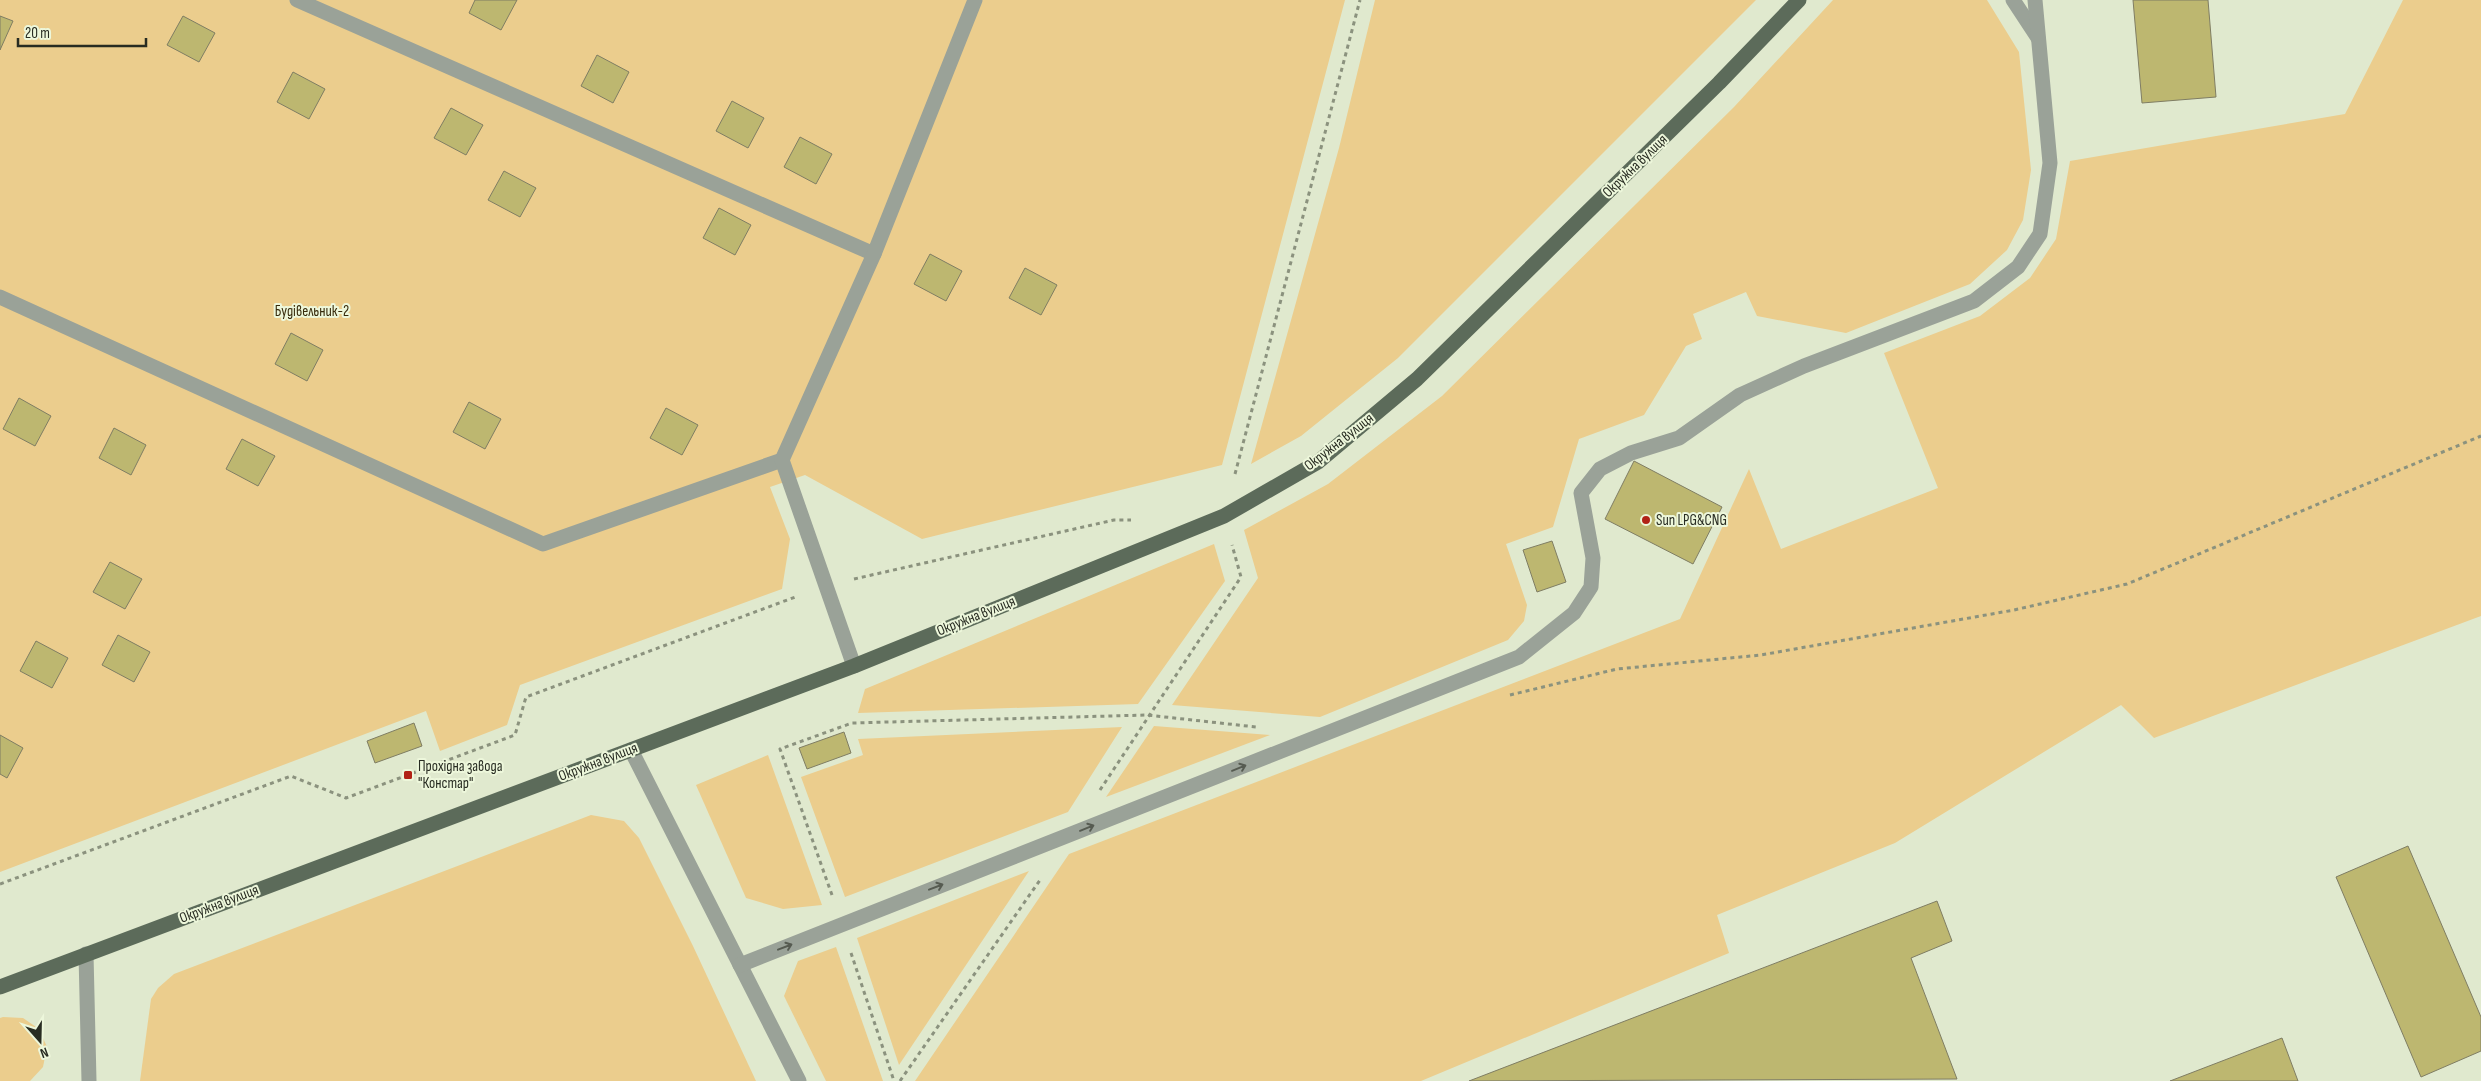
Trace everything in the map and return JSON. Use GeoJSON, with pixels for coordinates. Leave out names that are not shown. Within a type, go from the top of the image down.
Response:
{"type":"FeatureCollection","features":[{"type":"Feature","properties":{"kind":"main road","name":"Окружна вулиця"},"geometry":{"type":"LineString","coordinates":[[0,987],[854,666],[1224,516],[1318,462],[1417,379],[1719,83],[1799,0]]}},
{"type":"Feature","properties":{"kind":"lane"},"geometry":{"type":"LineString","coordinates":[[298,0],[874,254]]}},
{"type":"Feature","properties":{"kind":"lane"},"geometry":{"type":"LineString","coordinates":[[854,666],[782,460],[874,254],[975,0]]}},
{"type":"Feature","properties":{"kind":"lane"},"geometry":{"type":"LineString","coordinates":[[2013,0],[2039,40]]}},
{"type":"Feature","properties":{"kind":"lane"},"geometry":{"type":"LineString","coordinates":[[740,964],[1519,658],[1574,613],[1592,588],[1593,558],[1581,493],[1600,469],[1631,453],[1679,438],[1740,395],[1804,366],[1974,301],[2018,267],[2040,234],[2050,163],[2035,0]]}},
{"type":"Feature","properties":{"kind":"lane"},"geometry":{"type":"LineString","coordinates":[[0,297],[543,544],[782,460]]}},
{"type":"Feature","properties":{"kind":"lane"},"geometry":{"type":"LineString","coordinates":[[630,750],[799,1081]]}},
{"type":"Feature","properties":{"kind":"lane"},"geometry":{"type":"LineString","coordinates":[[86,954],[89,1081]]}},
{"type":"Feature","properties":{"kind":"path"},"geometry":{"type":"LineString","coordinates":[[1224,516],[1360,0]]}},
{"type":"Feature","properties":{"kind":"path"},"geometry":{"type":"LineString","coordinates":[[1505,697],[1617,669],[1761,654],[2014,610],[2127,584],[2481,436]]}},
{"type":"Feature","properties":{"kind":"path"},"geometry":{"type":"LineString","coordinates":[[0,884],[291,776],[346,798],[515,735],[526,696],[826,586],[1114,520],[1133,520]]}},
{"type":"Feature","properties":{"kind":"path"},"geometry":{"type":"LineString","coordinates":[[894,1081],[842,924],[780,749],[852,723],[1148,715],[1264,728]]}},
{"type":"Feature","properties":{"kind":"green space","name":"Будівельник-2"},"geometry":{"type":"Polygon","coordinates":[[[0,0],[1345,0],[1222,465],[922,539],[805,475],[770,487],[790,539],[782,589],[520,685],[507,725],[440,751],[426,711],[0,872],[0,0]]]}},
{"type":"Feature","properties":{"kind":"green space"},"geometry":{"type":"Polygon","coordinates":[[[1375,0],[1756,0],[1398,358],[1301,436],[1251,464],[1339,148],[1375,0]]]}},
{"type":"Feature","properties":{"kind":"green space"},"geometry":{"type":"Polygon","coordinates":[[[1833,0],[1987,0],[2019,52],[2031,170],[2023,220],[2007,250],[1970,284],[1846,333],[1757,316],[1746,292],[1693,314],[1702,339],[1686,346],[1644,415],[1579,439],[1553,527],[1506,544],[1527,605],[1524,621],[1508,640],[1320,717],[1172,705],[1258,578],[1244,530],[1328,484],[1442,396],[1734,107],[1833,0]]]}},
{"type":"Feature","properties":{"kind":"green space"},"geometry":{"type":"Polygon","coordinates":[[[2403,0],[2481,0],[2481,616],[2154,738],[2121,705],[1895,843],[1717,915],[1729,953],[1421,1081],[915,1081],[1069,854],[1680,619],[1749,469],[1781,549],[1938,488],[1884,353],[1980,316],[2030,278],[2056,239],[2070,161],[2345,114],[2403,0]]]}},
{"type":"Feature","properties":{"kind":"green space"},"geometry":{"type":"Polygon","coordinates":[[[1214,544],[1225,581],[1138,704],[858,713],[865,689],[1214,544]]]}},
{"type":"Feature","properties":{"kind":"green space"},"geometry":{"type":"Polygon","coordinates":[[[1154,726],[1270,735],[1106,797],[1154,726]]]}},
{"type":"Feature","properties":{"kind":"green space"},"geometry":{"type":"Polygon","coordinates":[[[1122,727],[1068,812],[845,897],[801,777],[863,755],[858,739],[1122,727]]]}},
{"type":"Feature","properties":{"kind":"green space"},"geometry":{"type":"Polygon","coordinates":[[[768,755],[822,905],[783,909],[746,898],[696,785],[768,755]]]}},
{"type":"Feature","properties":{"kind":"green space"},"geometry":{"type":"Polygon","coordinates":[[[591,815],[624,821],[639,838],[693,946],[756,1081],[140,1081],[151,999],[158,988],[174,974],[591,815]]]}},
{"type":"Feature","properties":{"kind":"green space"},"geometry":{"type":"Polygon","coordinates":[[[1029,871],[899,1065],[857,938],[1029,871]]]}},
{"type":"Feature","properties":{"kind":"green space"},"geometry":{"type":"Polygon","coordinates":[[[836,947],[883,1081],[826,1081],[784,996],[798,961],[836,947]]]}},
{"type":"Feature","properties":{"kind":"green space"},"geometry":{"type":"Polygon","coordinates":[[[0,1018],[23,1018],[39,1029],[47,1047],[43,1067],[30,1081],[0,1081],[0,1018]]]}},
{"type":"Feature","properties":{"kind":"building"},"geometry":{"type":"Polygon","coordinates":[[[475,0],[517,0],[501,30],[469,13],[475,0]]]}},
{"type":"Feature","properties":{"kind":"building"},"geometry":{"type":"Polygon","coordinates":[[[2133,0],[2208,0],[2216,97],[2142,103],[2133,0]]]}},
{"type":"Feature","properties":{"kind":"building"},"geometry":{"type":"Polygon","coordinates":[[[0,16],[13,21],[0,50],[0,16]]]}},
{"type":"Feature","properties":{"kind":"building"},"geometry":{"type":"Polygon","coordinates":[[[183,16],[215,33],[199,62],[167,45],[183,16]]]}},
{"type":"Feature","properties":{"kind":"building"},"geometry":{"type":"Polygon","coordinates":[[[597,55],[629,72],[613,103],[581,86],[597,55]]]}},
{"type":"Feature","properties":{"kind":"building"},"geometry":{"type":"Polygon","coordinates":[[[293,72],[325,89],[309,119],[277,102],[293,72]]]}},
{"type":"Feature","properties":{"kind":"building"},"geometry":{"type":"Polygon","coordinates":[[[732,101],[764,118],[748,148],[716,131],[732,101]]]}},
{"type":"Feature","properties":{"kind":"building"},"geometry":{"type":"Polygon","coordinates":[[[451,108],[483,125],[466,155],[434,138],[451,108]]]}},
{"type":"Feature","properties":{"kind":"building"},"geometry":{"type":"Polygon","coordinates":[[[800,137],[832,154],[816,184],[784,167],[800,137]]]}},
{"type":"Feature","properties":{"kind":"building"},"geometry":{"type":"Polygon","coordinates":[[[504,171],[536,188],[520,217],[488,200],[504,171]]]}},
{"type":"Feature","properties":{"kind":"building"},"geometry":{"type":"Polygon","coordinates":[[[719,208],[751,225],[735,255],[703,238],[719,208]]]}},
{"type":"Feature","properties":{"kind":"building"},"geometry":{"type":"Polygon","coordinates":[[[930,254],[962,271],[946,301],[914,284],[930,254]]]}},
{"type":"Feature","properties":{"kind":"building"},"geometry":{"type":"Polygon","coordinates":[[[1025,268],[1057,285],[1041,315],[1009,298],[1025,268]]]}},
{"type":"Feature","properties":{"kind":"building"},"geometry":{"type":"Polygon","coordinates":[[[291,333],[323,350],[307,381],[275,364],[291,333]]]}},
{"type":"Feature","properties":{"kind":"building"},"geometry":{"type":"Polygon","coordinates":[[[19,398],[51,416],[35,446],[3,429],[19,398]]]}},
{"type":"Feature","properties":{"kind":"building"},"geometry":{"type":"Polygon","coordinates":[[[469,402],[501,419],[485,449],[453,432],[469,402]]]}},
{"type":"Feature","properties":{"kind":"building"},"geometry":{"type":"Polygon","coordinates":[[[666,408],[698,425],[682,455],[650,438],[666,408]]]}},
{"type":"Feature","properties":{"kind":"building"},"geometry":{"type":"Polygon","coordinates":[[[114,428],[146,445],[131,475],[99,458],[114,428]]]}},
{"type":"Feature","properties":{"kind":"building"},"geometry":{"type":"Polygon","coordinates":[[[242,439],[275,456],[258,486],[226,469],[242,439]]]}},
{"type":"Feature","properties":{"kind":"building"},"geometry":{"type":"Polygon","coordinates":[[[1634,461],[1722,507],[1693,564],[1605,519],[1634,461]]]}},
{"type":"Feature","properties":{"kind":"building"},"geometry":{"type":"Polygon","coordinates":[[[1552,541],[1566,582],[1537,592],[1523,550],[1552,541]]]}},
{"type":"Feature","properties":{"kind":"building"},"geometry":{"type":"Polygon","coordinates":[[[110,562],[142,579],[125,609],[93,592],[110,562]]]}},
{"type":"Feature","properties":{"kind":"building"},"geometry":{"type":"Polygon","coordinates":[[[118,635],[150,652],[134,682],[102,665],[118,635]]]}},
{"type":"Feature","properties":{"kind":"building"},"geometry":{"type":"Polygon","coordinates":[[[36,641],[68,658],[52,688],[20,671],[36,641]]]}},
{"type":"Feature","properties":{"kind":"building"},"geometry":{"type":"Polygon","coordinates":[[[414,723],[422,746],[375,763],[367,741],[414,723]]]}},
{"type":"Feature","properties":{"kind":"building"},"geometry":{"type":"Polygon","coordinates":[[[844,732],[851,753],[807,769],[799,748],[844,732]]]}},
{"type":"Feature","properties":{"kind":"building"},"geometry":{"type":"Polygon","coordinates":[[[0,735],[23,748],[7,778],[0,774],[0,735]]]}},
{"type":"Feature","properties":{"kind":"building"},"geometry":{"type":"Polygon","coordinates":[[[2408,846],[2481,1017],[2481,1051],[2421,1077],[2336,877],[2408,846]]]}},
{"type":"Feature","properties":{"kind":"building"},"geometry":{"type":"Polygon","coordinates":[[[1937,901],[1952,941],[1911,958],[1957,1079],[1469,1081],[1937,901]]]}},
{"type":"Feature","properties":{"kind":"building"},"geometry":{"type":"Polygon","coordinates":[[[2282,1038],[2298,1081],[2170,1081],[2282,1038]]]}},
{"type":"Feature","properties":{"kind":"place","name":"Sun LPG&CNG"},"geometry":{"type":"Point","coordinates":[1646,520]}},
{"type":"Feature","properties":{"kind":"place","name":"Прохідна завода \"Констар\""},"geometry":{"type":"Point","coordinates":[408,775]}}]}
